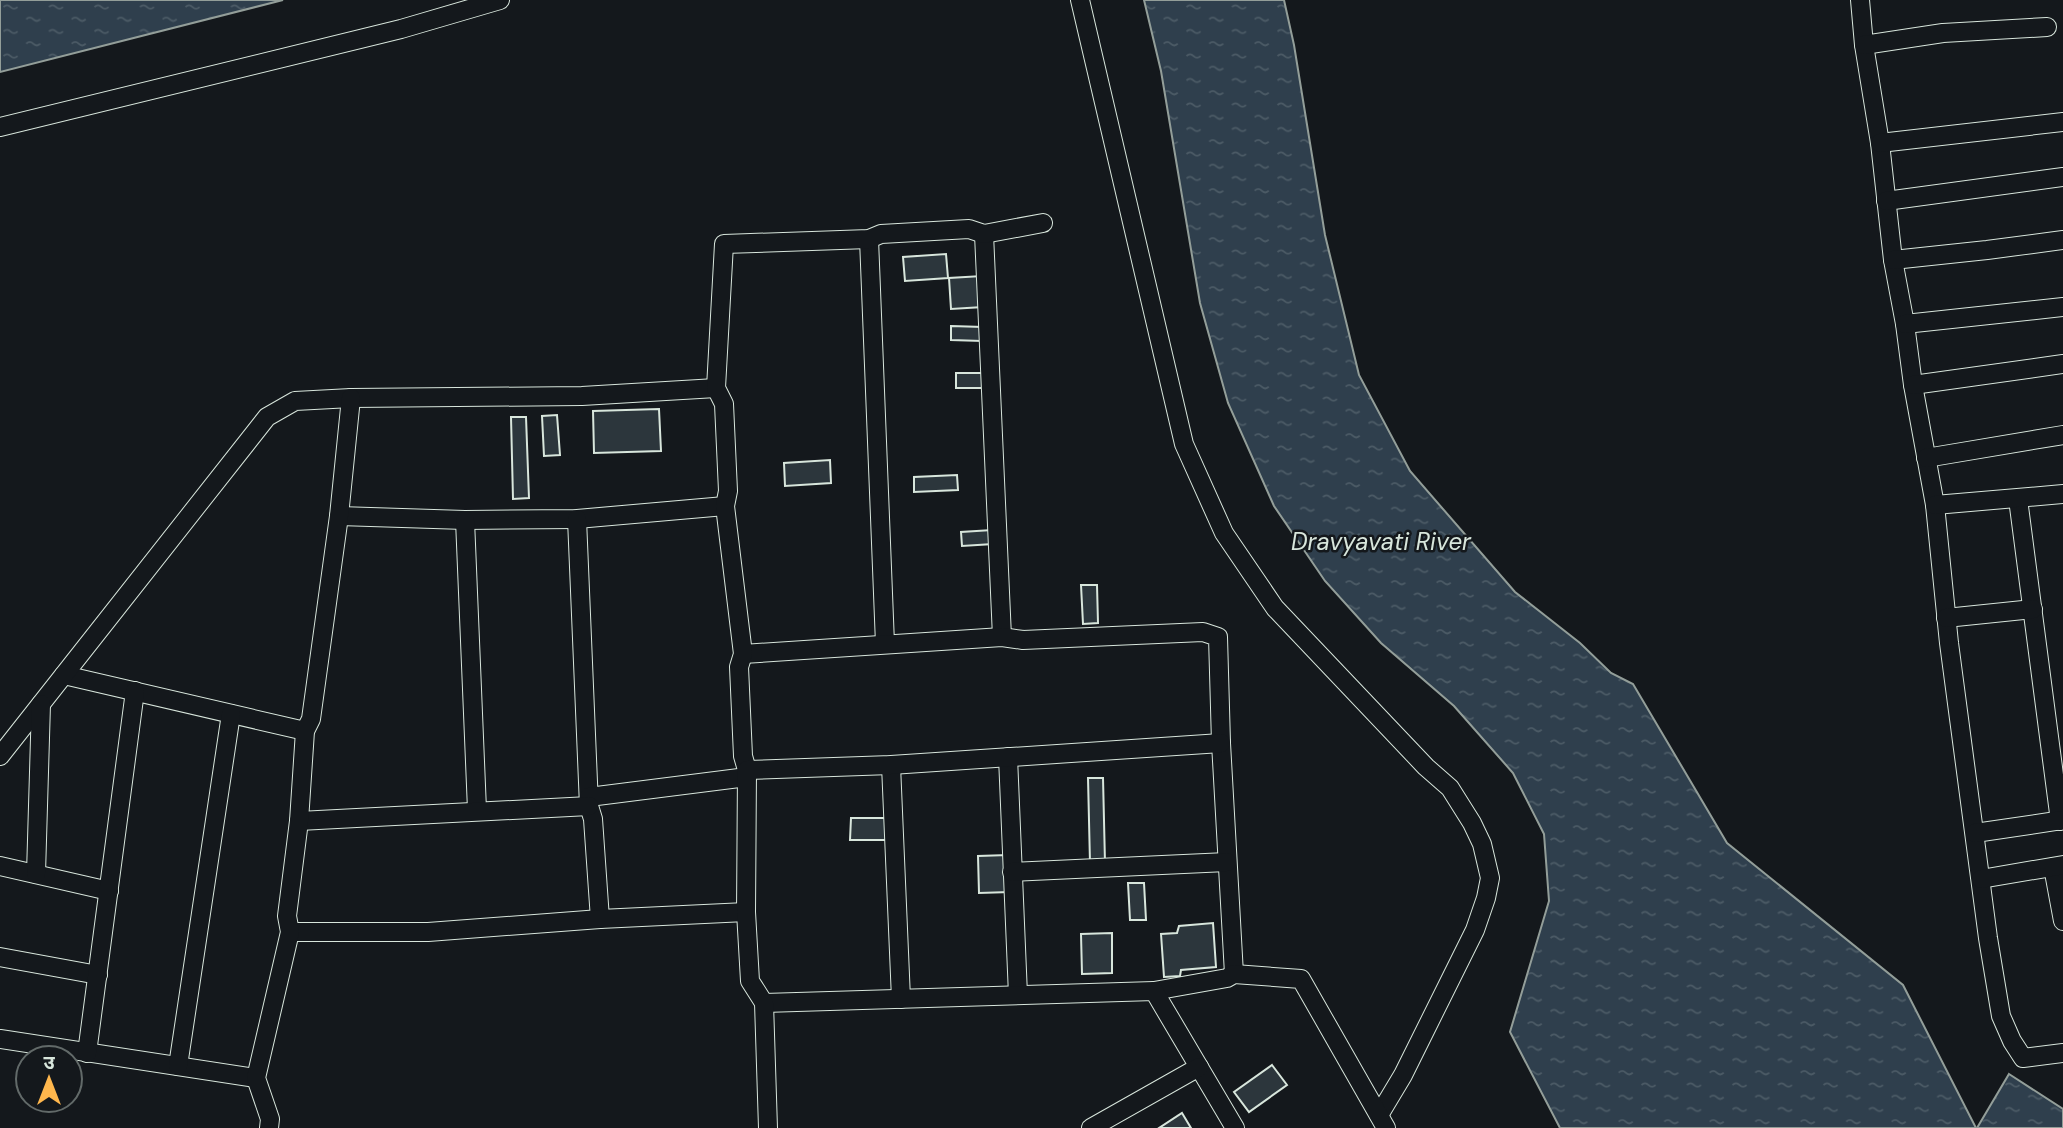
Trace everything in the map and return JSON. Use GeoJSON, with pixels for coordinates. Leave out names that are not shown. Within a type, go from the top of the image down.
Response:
{"type":"FeatureCollection","features":[{"type":"Feature","properties":{"kind":"street"},"geometry":{"type":"LineString","coordinates":[[0,127],[401,29],[500,0]]}},
{"type":"Feature","properties":{"kind":"street"},"geometry":{"type":"LineString","coordinates":[[1080,0],[1184,444],[1224,533],[1275,608],[1426,767],[1450,788],[1472,823],[1488,865],[1490,878],[1486,898],[1475,930],[1382,1121]]}},
{"type":"Feature","properties":{"kind":"street"},"geometry":{"type":"LineString","coordinates":[[1860,0],[1893,260],[1935,505],[1946,618],[2001,1016],[2023,1058],[2063,1053]]}},
{"type":"Feature","properties":{"kind":"street"},"geometry":{"type":"LineString","coordinates":[[1864,45],[1943,33],[2047,27]]}},
{"type":"Feature","properties":{"kind":"street"},"geometry":{"type":"LineString","coordinates":[[1880,143],[2063,122]]}},
{"type":"Feature","properties":{"kind":"street"},"geometry":{"type":"LineString","coordinates":[[1886,201],[2063,177]]}},
{"type":"Feature","properties":{"kind":"street"},"geometry":{"type":"LineString","coordinates":[[768,1128],[764,1003],[750,981],[746,912],[747,774],[743,756],[738,667],[743,654],[725,506],[728,491],[724,404],[716,388],[724,244],[869,239],[881,234],[969,229],[984,234],[1043,223]]}},
{"type":"Feature","properties":{"kind":"street"},"geometry":{"type":"LineString","coordinates":[[984,234],[1002,637]]}},
{"type":"Feature","properties":{"kind":"street"},"geometry":{"type":"LineString","coordinates":[[869,239],[885,644]]}},
{"type":"Feature","properties":{"kind":"street"},"geometry":{"type":"LineString","coordinates":[[1893,260],[2063,240]]}},
{"type":"Feature","properties":{"kind":"street"},"geometry":{"type":"LineString","coordinates":[[1905,324],[2063,307]]}},
{"type":"Feature","properties":{"kind":"street"},"geometry":{"type":"LineString","coordinates":[[1913,385],[2063,364]]}},
{"type":"Feature","properties":{"kind":"street"},"geometry":{"type":"LineString","coordinates":[[0,757],[267,417],[295,401],[582,396],[716,388]]}},
{"type":"Feature","properties":{"kind":"street"},"geometry":{"type":"LineString","coordinates":[[269,1128],[270,1119],[257,1078],[290,932],[287,916],[299,821],[305,731],[311,719],[339,516],[351,398]]}},
{"type":"Feature","properties":{"kind":"street"},"geometry":{"type":"LineString","coordinates":[[1926,458],[2063,435]]}},
{"type":"Feature","properties":{"kind":"street"},"geometry":{"type":"LineString","coordinates":[[1935,505],[2063,494]]}},
{"type":"Feature","properties":{"kind":"street"},"geometry":{"type":"LineString","coordinates":[[1975,833],[2062,820],[2018,499]]}},
{"type":"Feature","properties":{"kind":"street"},"geometry":{"type":"LineString","coordinates":[[339,516],[465,520],[577,519],[725,506]]}},
{"type":"Feature","properties":{"kind":"street"},"geometry":{"type":"LineString","coordinates":[[577,519],[589,801],[593,819],[600,919]]}},
{"type":"Feature","properties":{"kind":"street"},"geometry":{"type":"LineString","coordinates":[[465,520],[477,810]]}},
{"type":"Feature","properties":{"kind":"street"},"geometry":{"type":"LineString","coordinates":[[1946,618],[2033,609]]}},
{"type":"Feature","properties":{"kind":"street"},"geometry":{"type":"LineString","coordinates":[[743,654],[1002,637],[1023,639],[1203,632],[1218,637],[1234,974]]}},
{"type":"Feature","properties":{"kind":"street"},"geometry":{"type":"LineString","coordinates":[[64,675],[305,731]]}},
{"type":"Feature","properties":{"kind":"street"},"geometry":{"type":"LineString","coordinates":[[88,1052],[135,691]]}},
{"type":"Feature","properties":{"kind":"street"},"geometry":{"type":"LineString","coordinates":[[36,874],[41,704]]}},
{"type":"Feature","properties":{"kind":"street"},"geometry":{"type":"LineString","coordinates":[[178,1066],[231,714]]}},
{"type":"Feature","properties":{"kind":"street"},"geometry":{"type":"LineString","coordinates":[[299,821],[589,801],[747,774],[1221,743]]}},
{"type":"Feature","properties":{"kind":"street"},"geometry":{"type":"LineString","coordinates":[[1008,757],[1018,995]]}},
{"type":"Feature","properties":{"kind":"street"},"geometry":{"type":"LineString","coordinates":[[891,765],[901,999]]}},
{"type":"Feature","properties":{"kind":"street"},"geometry":{"type":"LineString","coordinates":[[1012,872],[1227,862]]}},
{"type":"Feature","properties":{"kind":"street"},"geometry":{"type":"LineString","coordinates":[[0,866],[109,891]]}},
{"type":"Feature","properties":{"kind":"street"},"geometry":{"type":"LineString","coordinates":[[1981,879],[2058,866],[2063,921]]}},
{"type":"Feature","properties":{"kind":"street"},"geometry":{"type":"LineString","coordinates":[[290,932],[428,932],[600,919],[746,912]]}},
{"type":"Feature","properties":{"kind":"street"},"geometry":{"type":"LineString","coordinates":[[0,957],[98,975]]}},
{"type":"Feature","properties":{"kind":"street"},"geometry":{"type":"LineString","coordinates":[[764,1003],[1154,991],[1227,978],[1234,974],[1301,979],[1382,1121]]}},
{"type":"Feature","properties":{"kind":"street"},"geometry":{"type":"LineString","coordinates":[[1154,991],[1235,1128]]}},
{"type":"Feature","properties":{"kind":"street"},"geometry":{"type":"LineString","coordinates":[[0,1039],[257,1078]]}},
{"type":"Feature","properties":{"kind":"street"},"geometry":{"type":"LineString","coordinates":[[1091,1128],[1199,1067]]}},
{"type":"Feature","properties":{"kind":"water"},"geometry":{"type":"Polygon","coordinates":[[[0,0],[283,0],[0,72],[0,0]]]}},
{"type":"Feature","properties":{"kind":"water","name":"Dravyavati River"},"geometry":{"type":"Polygon","coordinates":[[[1144,0],[1284,0],[1294,45],[1325,235],[1359,375],[1410,471],[1515,592],[1580,643],[1611,673],[1633,684],[1727,843],[1903,985],[1976,1128],[1560,1128],[1510,1032],[1549,901],[1544,834],[1513,773],[1454,706],[1381,643],[1325,581],[1274,506],[1228,403],[1200,303],[1161,71],[1144,0]]]}},
{"type":"Feature","properties":{"kind":"water"},"geometry":{"type":"Polygon","coordinates":[[[2009,1074],[2063,1109],[2063,1128],[1977,1128],[2009,1074]]]}},
{"type":"Feature","properties":{"kind":"building"},"geometry":{"type":"Polygon","coordinates":[[[946,254],[948,278],[905,281],[903,257],[946,254]]]}},
{"type":"Feature","properties":{"kind":"building"},"geometry":{"type":"Polygon","coordinates":[[[982,276],[983,307],[951,309],[949,278],[982,276]]]}},
{"type":"Feature","properties":{"kind":"building"},"geometry":{"type":"Polygon","coordinates":[[[951,326],[983,327],[982,341],[951,340],[951,326]]]}},
{"type":"Feature","properties":{"kind":"building"},"geometry":{"type":"Polygon","coordinates":[[[956,373],[987,373],[987,388],[956,388],[956,373]]]}},
{"type":"Feature","properties":{"kind":"building"},"geometry":{"type":"Polygon","coordinates":[[[659,409],[661,451],[594,453],[593,411],[659,409]]]}},
{"type":"Feature","properties":{"kind":"building"},"geometry":{"type":"Polygon","coordinates":[[[557,415],[560,455],[544,456],[542,416],[557,415]]]}},
{"type":"Feature","properties":{"kind":"building"},"geometry":{"type":"Polygon","coordinates":[[[511,417],[526,417],[529,498],[513,499],[511,417]]]}},
{"type":"Feature","properties":{"kind":"building"},"geometry":{"type":"Polygon","coordinates":[[[830,460],[831,483],[785,486],[784,463],[830,460]]]}},
{"type":"Feature","properties":{"kind":"building"},"geometry":{"type":"Polygon","coordinates":[[[957,475],[958,490],[914,492],[914,477],[957,475]]]}},
{"type":"Feature","properties":{"kind":"building"},"geometry":{"type":"Polygon","coordinates":[[[992,530],[993,544],[962,546],[961,532],[992,530]]]}},
{"type":"Feature","properties":{"kind":"building"},"geometry":{"type":"Polygon","coordinates":[[[1081,585],[1097,585],[1098,623],[1083,624],[1081,585]]]}},
{"type":"Feature","properties":{"kind":"building"},"geometry":{"type":"Polygon","coordinates":[[[1088,778],[1103,778],[1105,863],[1090,863],[1088,778]]]}},
{"type":"Feature","properties":{"kind":"building"},"geometry":{"type":"Polygon","coordinates":[[[851,818],[890,818],[890,840],[850,840],[851,818]]]}},
{"type":"Feature","properties":{"kind":"building"},"geometry":{"type":"Polygon","coordinates":[[[1008,855],[1010,892],[979,893],[978,856],[1008,855]]]}},
{"type":"Feature","properties":{"kind":"building"},"geometry":{"type":"Polygon","coordinates":[[[1128,883],[1144,883],[1146,920],[1130,920],[1128,883]]]}},
{"type":"Feature","properties":{"kind":"building"},"geometry":{"type":"Polygon","coordinates":[[[1213,923],[1216,967],[1181,970],[1180,976],[1164,977],[1161,934],[1177,933],[1179,926],[1213,923]]]}},
{"type":"Feature","properties":{"kind":"building"},"geometry":{"type":"Polygon","coordinates":[[[1112,933],[1112,973],[1082,974],[1081,934],[1112,933]]]}},
{"type":"Feature","properties":{"kind":"building"},"geometry":{"type":"Polygon","coordinates":[[[1272,1065],[1287,1085],[1249,1112],[1234,1092],[1272,1065]]]}},
{"type":"Feature","properties":{"kind":"building"},"geometry":{"type":"Polygon","coordinates":[[[1182,1113],[1191,1128],[1159,1128],[1182,1113]]]}}]}
